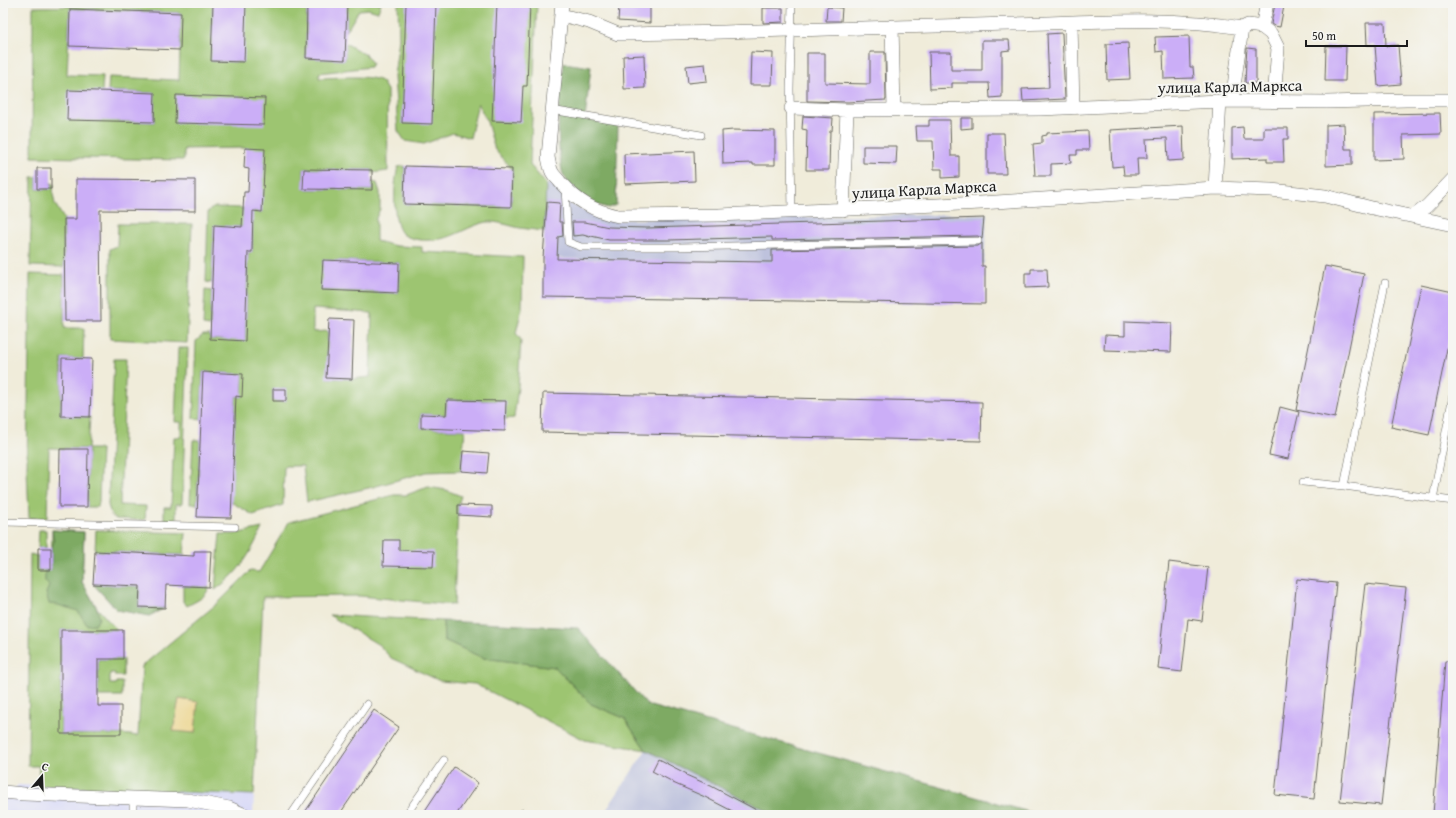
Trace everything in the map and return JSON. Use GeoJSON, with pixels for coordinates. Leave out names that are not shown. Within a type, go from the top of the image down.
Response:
{"type":"FeatureCollection","features":[{"type":"Feature","properties":{"kind":"street"},"geometry":{"type":"LineString","coordinates":[[1267,3],[1262,27],[1271,34],[1278,48],[1274,100]]}},
{"type":"Feature","properties":{"kind":"street","name":"улица Карла Маркса"},"geometry":{"type":"LineString","coordinates":[[1262,27],[1248,25],[1242,28],[1214,24],[1158,21],[892,26],[618,34],[562,9],[551,110],[548,157],[552,172],[577,199],[591,208],[603,213],[618,216],[712,216],[843,210],[1010,202],[1215,188],[1271,190],[1325,196],[1372,208],[1453,225]]}},
{"type":"Feature","properties":{"kind":"street"},"geometry":{"type":"LineString","coordinates":[[1071,23],[1073,108]]}},
{"type":"Feature","properties":{"kind":"street"},"geometry":{"type":"LineString","coordinates":[[892,26],[894,109]]}},
{"type":"Feature","properties":{"kind":"street"},"geometry":{"type":"LineString","coordinates":[[1215,188],[1226,101],[1242,28]]}},
{"type":"Feature","properties":{"kind":"street","name":"улица Карла Маркса"},"geometry":{"type":"LineString","coordinates":[[791,108],[847,110],[1073,108],[1226,101],[1274,100],[1327,102],[1453,100]]}},
{"type":"Feature","properties":{"kind":"street"},"geometry":{"type":"LineString","coordinates":[[843,210],[847,110]]}},
{"type":"Feature","properties":{"kind":"street"},"geometry":{"type":"LineString","coordinates":[[1414,216],[1427,206],[1453,178]]}},
{"type":"Feature","properties":{"kind":"street"},"geometry":{"type":"LineString","coordinates":[[3,792],[188,800],[229,808],[245,815]]}},
{"type":"Feature","properties":{"kind":"lane"},"geometry":{"type":"LineString","coordinates":[[792,3],[792,212]]}},
{"type":"Feature","properties":{"kind":"lane"},"geometry":{"type":"LineString","coordinates":[[551,110],[701,135]]}},
{"type":"Feature","properties":{"kind":"lane"},"geometry":{"type":"LineString","coordinates":[[565,187],[568,242],[582,247],[686,247],[978,241]]}},
{"type":"Feature","properties":{"kind":"lane"},"geometry":{"type":"LineString","coordinates":[[1344,486],[1385,283]]}},
{"type":"Feature","properties":{"kind":"lane"},"geometry":{"type":"LineString","coordinates":[[1433,499],[1453,395]]}},
{"type":"Feature","properties":{"kind":"lane"},"geometry":{"type":"LineString","coordinates":[[1303,482],[1453,501]]}},
{"type":"Feature","properties":{"kind":"lane"},"geometry":{"type":"LineString","coordinates":[[3,522],[235,527]]}},
{"type":"Feature","properties":{"kind":"lane"},"geometry":{"type":"LineString","coordinates":[[291,815],[367,704]]}},
{"type":"Feature","properties":{"kind":"lane"},"geometry":{"type":"LineString","coordinates":[[406,815],[444,760]]}},
{"type":"Feature","properties":{"kind":"lane"},"geometry":{"type":"LineString","coordinates":[[133,797],[133,815]]}},
{"type":"Feature","properties":{"kind":"shaded area"},"geometry":{"type":"Polygon","coordinates":[[[546,184],[558,184],[569,203],[602,220],[987,214],[984,264],[767,263],[543,258],[546,184]]]}},
{"type":"Feature","properties":{"kind":"shaded area"},"geometry":{"type":"Polygon","coordinates":[[[646,750],[776,815],[603,815],[646,750]]]}},
{"type":"Feature","properties":{"kind":"shaded area"},"geometry":{"type":"Polygon","coordinates":[[[18,785],[254,795],[253,815],[3,815],[3,801],[18,785]]]}},
{"type":"Feature","properties":{"kind":"green space"},"geometry":{"type":"Polygon","coordinates":[[[160,3],[213,3],[212,61],[243,62],[245,3],[307,3],[306,58],[345,60],[345,43],[366,55],[372,63],[370,67],[319,73],[319,78],[371,78],[382,82],[387,90],[388,171],[372,173],[372,170],[304,169],[304,189],[372,190],[372,182],[377,183],[380,192],[380,209],[376,218],[376,241],[396,246],[422,247],[422,252],[523,257],[522,308],[516,333],[521,340],[518,387],[514,418],[505,419],[505,401],[447,400],[446,415],[421,414],[421,428],[465,430],[461,471],[426,472],[373,487],[307,502],[303,466],[284,466],[283,505],[253,515],[231,502],[236,396],[242,397],[243,374],[203,372],[201,419],[193,418],[196,341],[203,335],[210,335],[210,339],[245,340],[248,252],[252,252],[252,227],[214,226],[212,283],[206,282],[208,211],[215,207],[243,208],[243,211],[262,212],[245,148],[184,149],[184,160],[32,157],[33,7],[159,5],[160,3]],[[70,9],[67,75],[103,76],[102,91],[67,119],[154,122],[154,93],[108,91],[109,77],[179,80],[181,13],[70,9]],[[323,260],[322,290],[398,293],[399,263],[323,260]],[[313,309],[313,332],[328,331],[327,378],[352,379],[370,377],[372,313],[313,309]],[[273,389],[273,401],[286,401],[286,389],[273,389]]]}},
{"type":"Feature","properties":{"kind":"green space"},"geometry":{"type":"Polygon","coordinates":[[[347,3],[381,3],[378,12],[368,9],[359,10],[346,32],[347,3]]]}},
{"type":"Feature","properties":{"kind":"green space"},"geometry":{"type":"Polygon","coordinates":[[[398,3],[537,3],[530,165],[546,184],[544,231],[520,228],[495,222],[487,222],[446,238],[426,240],[408,237],[400,230],[395,213],[395,182],[398,167],[405,166],[404,204],[511,207],[512,169],[495,150],[487,122],[478,103],[470,138],[453,133],[424,144],[405,141],[398,131],[394,76],[399,39],[398,3]]]}},
{"type":"Feature","properties":{"kind":"green space"},"geometry":{"type":"Polygon","coordinates":[[[564,63],[591,67],[585,119],[618,126],[616,205],[608,208],[594,203],[582,196],[571,186],[562,172],[558,122],[564,63]]]}},
{"type":"Feature","properties":{"kind":"green space"},"geometry":{"type":"Polygon","coordinates":[[[32,177],[37,177],[37,189],[50,189],[51,183],[54,184],[53,194],[55,204],[64,219],[64,267],[30,266],[32,177]]]}},
{"type":"Feature","properties":{"kind":"green space"},"geometry":{"type":"Polygon","coordinates":[[[118,224],[192,224],[187,343],[110,339],[110,249],[117,246],[118,224]]]}},
{"type":"Feature","properties":{"kind":"green space"},"geometry":{"type":"Polygon","coordinates":[[[30,274],[64,275],[64,328],[84,328],[83,359],[62,358],[61,416],[90,417],[88,449],[49,448],[47,518],[29,518],[27,469],[30,274]]]}},
{"type":"Feature","properties":{"kind":"green space"},"geometry":{"type":"Polygon","coordinates":[[[205,290],[212,291],[210,326],[203,325],[205,290]]]}},
{"type":"Feature","properties":{"kind":"green space"},"geometry":{"type":"Polygon","coordinates":[[[178,348],[188,348],[182,504],[176,504],[176,520],[164,519],[164,507],[171,507],[174,437],[181,437],[181,422],[175,422],[178,348]]]}},
{"type":"Feature","properties":{"kind":"green space"},"geometry":{"type":"Polygon","coordinates":[[[114,359],[126,359],[120,505],[146,506],[145,520],[116,519],[111,515],[108,505],[114,359]]]}},
{"type":"Feature","properties":{"kind":"green space"},"geometry":{"type":"Polygon","coordinates":[[[193,440],[200,440],[197,504],[190,504],[193,440]]]}},
{"type":"Feature","properties":{"kind":"green space"},"geometry":{"type":"Polygon","coordinates":[[[88,449],[101,449],[98,507],[87,507],[88,449]]]}},
{"type":"Feature","properties":{"kind":"green space"},"geometry":{"type":"Polygon","coordinates":[[[428,487],[446,490],[461,496],[458,505],[454,605],[360,596],[263,597],[254,795],[38,786],[39,766],[28,766],[30,554],[38,556],[38,570],[51,570],[52,530],[84,532],[82,582],[97,608],[117,630],[61,630],[61,734],[121,734],[138,736],[142,666],[219,602],[250,571],[259,572],[289,522],[394,495],[406,495],[428,487]]]}},
{"type":"Feature","properties":{"kind":"green space"},"geometry":{"type":"Polygon","coordinates":[[[262,528],[243,563],[231,577],[215,590],[220,534],[235,534],[262,528]]]}},
{"type":"Feature","properties":{"kind":"green space"},"geometry":{"type":"Polygon","coordinates":[[[39,530],[46,530],[46,548],[38,548],[39,530]]]}},
{"type":"Feature","properties":{"kind":"green space"},"geometry":{"type":"Polygon","coordinates":[[[52,530],[84,532],[82,582],[97,608],[99,618],[96,624],[87,625],[78,611],[49,604],[46,593],[49,586],[45,581],[45,570],[51,570],[51,548],[54,542],[52,530]]]}},
{"type":"Feature","properties":{"kind":"green space"},"geometry":{"type":"Polygon","coordinates":[[[96,530],[186,533],[184,555],[95,551],[96,530]]]}},
{"type":"Feature","properties":{"kind":"green space"},"geometry":{"type":"Polygon","coordinates":[[[93,584],[140,586],[139,607],[165,608],[149,616],[117,610],[93,584]]]}},
{"type":"Feature","properties":{"kind":"green space"},"geometry":{"type":"Polygon","coordinates":[[[183,586],[209,587],[208,591],[203,597],[187,606],[183,602],[183,586]]]}},
{"type":"Feature","properties":{"kind":"green space"},"geometry":{"type":"Polygon","coordinates":[[[329,615],[443,621],[444,640],[483,658],[555,667],[591,704],[624,718],[646,750],[585,740],[475,684],[440,681],[391,658],[379,645],[329,615]]]}},
{"type":"Feature","properties":{"kind":"green space"},"geometry":{"type":"Polygon","coordinates":[[[443,621],[578,628],[647,705],[1040,815],[776,815],[646,750],[624,718],[591,704],[555,667],[483,658],[444,640],[443,621]]]}},
{"type":"Feature","properties":{"kind":"green space"},"geometry":{"type":"Polygon","coordinates":[[[98,659],[123,659],[123,676],[115,676],[115,673],[110,673],[110,684],[122,682],[122,696],[98,696],[98,659]]]}},
{"type":"Feature","properties":{"kind":"sand"},"geometry":{"type":"Polygon","coordinates":[[[179,699],[198,702],[195,733],[173,731],[179,699]]]}},
{"type":"Feature","properties":{"kind":"building"},"geometry":{"type":"Polygon","coordinates":[[[213,3],[246,3],[244,62],[211,61],[213,3]]]}},
{"type":"Feature","properties":{"kind":"building"},"geometry":{"type":"Polygon","coordinates":[[[307,3],[347,3],[345,60],[306,58],[307,3]]]}},
{"type":"Feature","properties":{"kind":"building"},"geometry":{"type":"Polygon","coordinates":[[[406,3],[436,3],[432,124],[402,123],[406,3]]]}},
{"type":"Feature","properties":{"kind":"building"},"geometry":{"type":"Polygon","coordinates":[[[497,3],[530,3],[527,86],[523,86],[521,122],[492,121],[497,3]]]}},
{"type":"Feature","properties":{"kind":"building"},"geometry":{"type":"Polygon","coordinates":[[[625,3],[646,3],[646,7],[650,7],[650,23],[618,21],[619,6],[624,6],[625,3]]]}},
{"type":"Feature","properties":{"kind":"building"},"geometry":{"type":"Polygon","coordinates":[[[1275,4],[1284,6],[1280,27],[1271,24],[1275,4]]]}},
{"type":"Feature","properties":{"kind":"building"},"geometry":{"type":"Polygon","coordinates":[[[827,7],[842,8],[841,21],[826,21],[827,7]]]}},
{"type":"Feature","properties":{"kind":"building"},"geometry":{"type":"Polygon","coordinates":[[[763,8],[783,8],[783,22],[763,23],[763,8]]]}},
{"type":"Feature","properties":{"kind":"building"},"geometry":{"type":"Polygon","coordinates":[[[70,9],[181,13],[180,50],[69,46],[70,9]]]}},
{"type":"Feature","properties":{"kind":"building"},"geometry":{"type":"Polygon","coordinates":[[[1366,23],[1385,23],[1386,46],[1398,45],[1401,84],[1378,86],[1375,45],[1367,45],[1366,23]]]}},
{"type":"Feature","properties":{"kind":"building"},"geometry":{"type":"Polygon","coordinates":[[[1062,33],[1065,99],[1023,101],[1022,89],[1049,88],[1047,34],[1062,33]]]}},
{"type":"Feature","properties":{"kind":"building"},"geometry":{"type":"Polygon","coordinates":[[[1189,36],[1190,67],[1193,67],[1194,78],[1164,79],[1163,51],[1156,52],[1155,37],[1189,36]]]}},
{"type":"Feature","properties":{"kind":"building"},"geometry":{"type":"Polygon","coordinates":[[[982,40],[1009,40],[1010,50],[1002,51],[1002,97],[990,98],[989,83],[952,83],[952,88],[930,89],[929,52],[951,52],[951,70],[982,70],[982,40]]]}},
{"type":"Feature","properties":{"kind":"building"},"geometry":{"type":"Polygon","coordinates":[[[1128,43],[1130,79],[1107,80],[1106,44],[1128,43]]]}},
{"type":"Feature","properties":{"kind":"building"},"geometry":{"type":"Polygon","coordinates":[[[1326,46],[1346,46],[1345,81],[1325,81],[1326,46]]]}},
{"type":"Feature","properties":{"kind":"building"},"geometry":{"type":"Polygon","coordinates":[[[1247,48],[1256,49],[1256,83],[1245,83],[1247,48]]]}},
{"type":"Feature","properties":{"kind":"building"},"geometry":{"type":"Polygon","coordinates":[[[751,52],[773,53],[772,85],[750,85],[751,52]]]}},
{"type":"Feature","properties":{"kind":"building"},"geometry":{"type":"Polygon","coordinates":[[[870,52],[885,52],[886,100],[848,102],[807,101],[807,53],[825,53],[825,83],[870,84],[870,52]]]}},
{"type":"Feature","properties":{"kind":"building"},"geometry":{"type":"Polygon","coordinates":[[[644,55],[645,88],[624,89],[623,56],[644,55]]]}},
{"type":"Feature","properties":{"kind":"building"},"geometry":{"type":"Polygon","coordinates":[[[705,64],[707,81],[688,83],[686,66],[705,64]]]}},
{"type":"Feature","properties":{"kind":"building"},"geometry":{"type":"Polygon","coordinates":[[[68,90],[155,93],[154,122],[67,120],[68,90]]]}},
{"type":"Feature","properties":{"kind":"building"},"geometry":{"type":"Polygon","coordinates":[[[176,95],[265,98],[264,125],[175,123],[176,95]]]}},
{"type":"Feature","properties":{"kind":"building"},"geometry":{"type":"Polygon","coordinates":[[[1440,113],[1441,134],[1403,135],[1404,159],[1374,160],[1374,114],[1440,113]]]}},
{"type":"Feature","properties":{"kind":"building"},"geometry":{"type":"Polygon","coordinates":[[[803,116],[833,118],[832,131],[830,131],[829,170],[806,170],[807,130],[802,129],[803,116]]]}},
{"type":"Feature","properties":{"kind":"building"},"geometry":{"type":"Polygon","coordinates":[[[961,118],[972,118],[972,128],[961,129],[961,118]]]}},
{"type":"Feature","properties":{"kind":"building"},"geometry":{"type":"Polygon","coordinates":[[[929,120],[950,120],[951,156],[959,156],[959,177],[942,178],[942,169],[934,169],[933,141],[917,141],[916,126],[929,126],[929,120]]]}},
{"type":"Feature","properties":{"kind":"building"},"geometry":{"type":"Polygon","coordinates":[[[1344,124],[1345,149],[1352,149],[1352,165],[1326,166],[1326,125],[1344,124]]]}},
{"type":"Feature","properties":{"kind":"building"},"geometry":{"type":"Polygon","coordinates":[[[1183,126],[1184,160],[1168,161],[1167,138],[1146,139],[1147,158],[1137,158],[1138,175],[1124,175],[1123,166],[1112,167],[1110,130],[1183,126]]]}},
{"type":"Feature","properties":{"kind":"building"},"geometry":{"type":"Polygon","coordinates":[[[1243,127],[1244,139],[1264,139],[1264,128],[1288,128],[1288,139],[1283,139],[1284,162],[1267,162],[1267,158],[1232,159],[1232,128],[1243,127]]]}},
{"type":"Feature","properties":{"kind":"building"},"geometry":{"type":"Polygon","coordinates":[[[722,131],[775,131],[775,165],[753,165],[753,163],[723,164],[722,131]]]}},
{"type":"Feature","properties":{"kind":"building"},"geometry":{"type":"Polygon","coordinates":[[[1088,131],[1089,150],[1077,150],[1077,155],[1070,155],[1071,163],[1051,164],[1051,176],[1035,176],[1033,144],[1042,143],[1042,136],[1047,135],[1047,133],[1088,131]]]}},
{"type":"Feature","properties":{"kind":"building"},"geometry":{"type":"Polygon","coordinates":[[[987,133],[1004,133],[1006,174],[987,174],[987,133]]]}},
{"type":"Feature","properties":{"kind":"building"},"geometry":{"type":"Polygon","coordinates":[[[863,146],[897,146],[896,164],[863,163],[863,146]]]}},
{"type":"Feature","properties":{"kind":"building"},"geometry":{"type":"Polygon","coordinates":[[[245,148],[265,149],[262,212],[253,211],[252,252],[248,252],[245,341],[210,339],[214,225],[242,227],[244,192],[248,192],[249,169],[244,168],[245,148]]]}},
{"type":"Feature","properties":{"kind":"building"},"geometry":{"type":"Polygon","coordinates":[[[694,151],[695,181],[625,184],[624,154],[694,151]]]}},
{"type":"Feature","properties":{"kind":"building"},"geometry":{"type":"Polygon","coordinates":[[[405,166],[512,169],[511,207],[404,204],[405,166]]]}},
{"type":"Feature","properties":{"kind":"building"},"geometry":{"type":"Polygon","coordinates":[[[37,168],[51,168],[51,189],[37,189],[37,168]]]}},
{"type":"Feature","properties":{"kind":"building"},"geometry":{"type":"Polygon","coordinates":[[[304,169],[372,170],[372,190],[303,189],[304,169]]]}},
{"type":"Feature","properties":{"kind":"building"},"geometry":{"type":"Polygon","coordinates":[[[76,179],[195,180],[195,211],[100,210],[101,321],[65,321],[64,219],[76,219],[76,179]]]}},
{"type":"Feature","properties":{"kind":"building"},"geometry":{"type":"Polygon","coordinates":[[[547,202],[560,203],[559,222],[562,222],[563,236],[558,237],[557,259],[772,262],[772,250],[978,246],[982,243],[982,266],[985,266],[985,304],[543,297],[543,258],[547,202]]]}},
{"type":"Feature","properties":{"kind":"building"},"geometry":{"type":"Polygon","coordinates":[[[984,218],[982,239],[978,236],[772,240],[772,237],[609,240],[583,235],[573,236],[572,222],[585,222],[609,227],[647,228],[984,218]]]}},
{"type":"Feature","properties":{"kind":"building"},"geometry":{"type":"Polygon","coordinates":[[[323,260],[399,263],[398,293],[321,290],[323,260]]]}},
{"type":"Feature","properties":{"kind":"building"},"geometry":{"type":"Polygon","coordinates":[[[1325,266],[1364,274],[1335,418],[1296,410],[1325,266]]]}},
{"type":"Feature","properties":{"kind":"building"},"geometry":{"type":"Polygon","coordinates":[[[1031,269],[1047,269],[1048,287],[1025,288],[1025,273],[1031,273],[1031,269]]]}},
{"type":"Feature","properties":{"kind":"building"},"geometry":{"type":"Polygon","coordinates":[[[1421,285],[1453,292],[1453,320],[1429,435],[1391,427],[1421,285]]]}},
{"type":"Feature","properties":{"kind":"building"},"geometry":{"type":"Polygon","coordinates":[[[329,319],[354,320],[352,379],[326,378],[329,319]]]}},
{"type":"Feature","properties":{"kind":"building"},"geometry":{"type":"Polygon","coordinates":[[[1125,321],[1172,323],[1171,352],[1104,350],[1105,335],[1125,336],[1125,321]]]}},
{"type":"Feature","properties":{"kind":"building"},"geometry":{"type":"Polygon","coordinates":[[[62,358],[92,359],[90,417],[61,416],[62,358]]]}},
{"type":"Feature","properties":{"kind":"building"},"geometry":{"type":"Polygon","coordinates":[[[203,372],[243,374],[242,397],[236,396],[231,518],[197,517],[203,372]]]}},
{"type":"Feature","properties":{"kind":"building"},"geometry":{"type":"Polygon","coordinates":[[[273,389],[286,389],[286,401],[273,401],[273,389]]]}},
{"type":"Feature","properties":{"kind":"building"},"geometry":{"type":"Polygon","coordinates":[[[543,393],[982,402],[981,441],[542,432],[543,393]]]}},
{"type":"Feature","properties":{"kind":"building"},"geometry":{"type":"Polygon","coordinates":[[[447,400],[506,401],[505,431],[421,428],[421,414],[446,415],[447,400]]]}},
{"type":"Feature","properties":{"kind":"building"},"geometry":{"type":"Polygon","coordinates":[[[1280,407],[1299,412],[1288,459],[1269,455],[1280,407]]]}},
{"type":"Feature","properties":{"kind":"building"},"geometry":{"type":"Polygon","coordinates":[[[60,449],[88,449],[87,507],[59,507],[60,449]]]}},
{"type":"Feature","properties":{"kind":"building"},"geometry":{"type":"Polygon","coordinates":[[[463,451],[489,453],[487,473],[461,471],[463,451]]]}},
{"type":"Feature","properties":{"kind":"building"},"geometry":{"type":"Polygon","coordinates":[[[458,505],[492,506],[492,517],[458,515],[458,505]]]}},
{"type":"Feature","properties":{"kind":"building"},"geometry":{"type":"Polygon","coordinates":[[[384,540],[399,540],[399,550],[434,551],[433,567],[383,566],[384,540]]]}},
{"type":"Feature","properties":{"kind":"building"},"geometry":{"type":"Polygon","coordinates":[[[38,548],[51,548],[51,570],[38,570],[38,548]]]}},
{"type":"Feature","properties":{"kind":"building"},"geometry":{"type":"Polygon","coordinates":[[[95,551],[194,556],[194,551],[211,551],[209,587],[166,585],[165,608],[139,607],[140,586],[93,584],[95,551]]]}},
{"type":"Feature","properties":{"kind":"building"},"geometry":{"type":"Polygon","coordinates":[[[1169,562],[1208,567],[1202,621],[1188,619],[1182,672],[1158,669],[1169,562]]]}},
{"type":"Feature","properties":{"kind":"building"},"geometry":{"type":"Polygon","coordinates":[[[1297,579],[1336,583],[1314,799],[1275,795],[1297,579]]]}},
{"type":"Feature","properties":{"kind":"building"},"geometry":{"type":"Polygon","coordinates":[[[1365,584],[1406,588],[1381,805],[1340,801],[1365,584]]]}},
{"type":"Feature","properties":{"kind":"building"},"geometry":{"type":"Polygon","coordinates":[[[61,630],[123,630],[123,659],[98,659],[98,706],[121,706],[121,734],[61,734],[61,630]]]}},
{"type":"Feature","properties":{"kind":"building"},"geometry":{"type":"Polygon","coordinates":[[[1445,661],[1453,661],[1453,815],[1433,814],[1445,661]]]}},
{"type":"Feature","properties":{"kind":"building"},"geometry":{"type":"Polygon","coordinates":[[[374,710],[399,727],[339,815],[303,815],[374,710]]]}},
{"type":"Feature","properties":{"kind":"building"},"geometry":{"type":"Polygon","coordinates":[[[658,759],[687,774],[686,775],[711,786],[766,815],[740,815],[673,783],[652,771],[658,759]]]}},
{"type":"Feature","properties":{"kind":"building"},"geometry":{"type":"Polygon","coordinates":[[[454,767],[478,783],[456,815],[422,815],[454,767]]]}}]}
